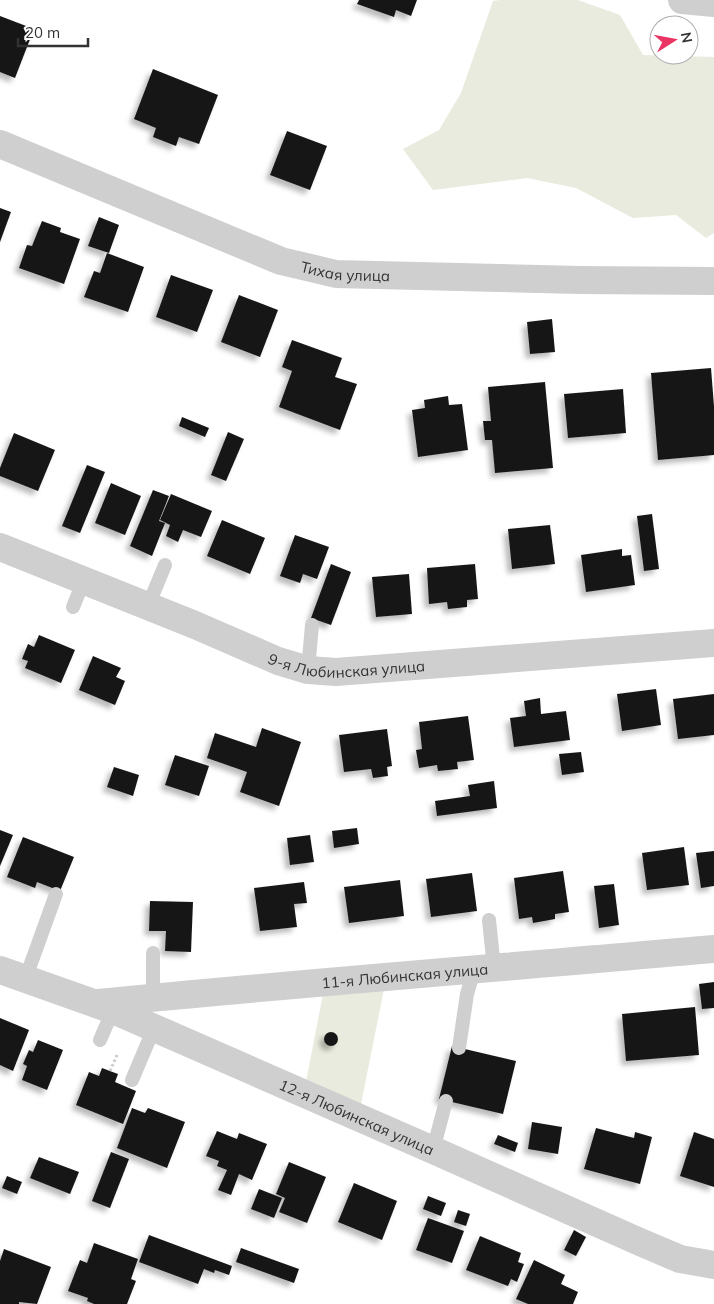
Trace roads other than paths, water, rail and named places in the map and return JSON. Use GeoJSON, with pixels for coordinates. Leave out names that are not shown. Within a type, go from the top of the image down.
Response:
{"type":"FeatureCollection","features":[{"type":"Feature","properties":{"kind":"street"},"geometry":{"type":"LineString","coordinates":[[682,0],[714,3]]}},
{"type":"Feature","properties":{"kind":"street","name":"Тихая улица"},"geometry":{"type":"LineString","coordinates":[[0,144],[281,261],[336,274],[714,281]]}},
{"type":"Feature","properties":{"kind":"street","name":"9-я Любинская улица"},"geometry":{"type":"LineString","coordinates":[[0,547],[148,606],[278,661],[308,670],[336,672],[714,643]]}},
{"type":"Feature","properties":{"kind":"street","name":"11-я Любинская улица"},"geometry":{"type":"LineString","coordinates":[[104,1007],[153,997],[714,948]]}},
{"type":"Feature","properties":{"kind":"street","name":"12-я Любинская улица"},"geometry":{"type":"LineString","coordinates":[[12,975],[104,1007],[154,1028],[680,1259],[714,1265]]}},
{"type":"Feature","properties":{"kind":"lane"},"geometry":{"type":"LineString","coordinates":[[148,606],[165,566]]}},
{"type":"Feature","properties":{"kind":"lane"},"geometry":{"type":"LineString","coordinates":[[72,607],[84,580]]}},
{"type":"Feature","properties":{"kind":"lane"},"geometry":{"type":"LineString","coordinates":[[308,670],[312,626]]}},
{"type":"Feature","properties":{"kind":"lane"},"geometry":{"type":"LineString","coordinates":[[12,975],[56,894]]}},
{"type":"Feature","properties":{"kind":"lane"},"geometry":{"type":"LineString","coordinates":[[459,1048],[468,994],[484,969],[488,920]]}},
{"type":"Feature","properties":{"kind":"lane"},"geometry":{"type":"LineString","coordinates":[[152,953],[153,997]]}},
{"type":"Feature","properties":{"kind":"lane"},"geometry":{"type":"LineString","coordinates":[[100,1040],[104,1007]]}},
{"type":"Feature","properties":{"kind":"lane"},"geometry":{"type":"LineString","coordinates":[[132,1080],[154,1028]]}},
{"type":"Feature","properties":{"kind":"lane"},"geometry":{"type":"LineString","coordinates":[[433,1150],[446,1101]]}}]}
